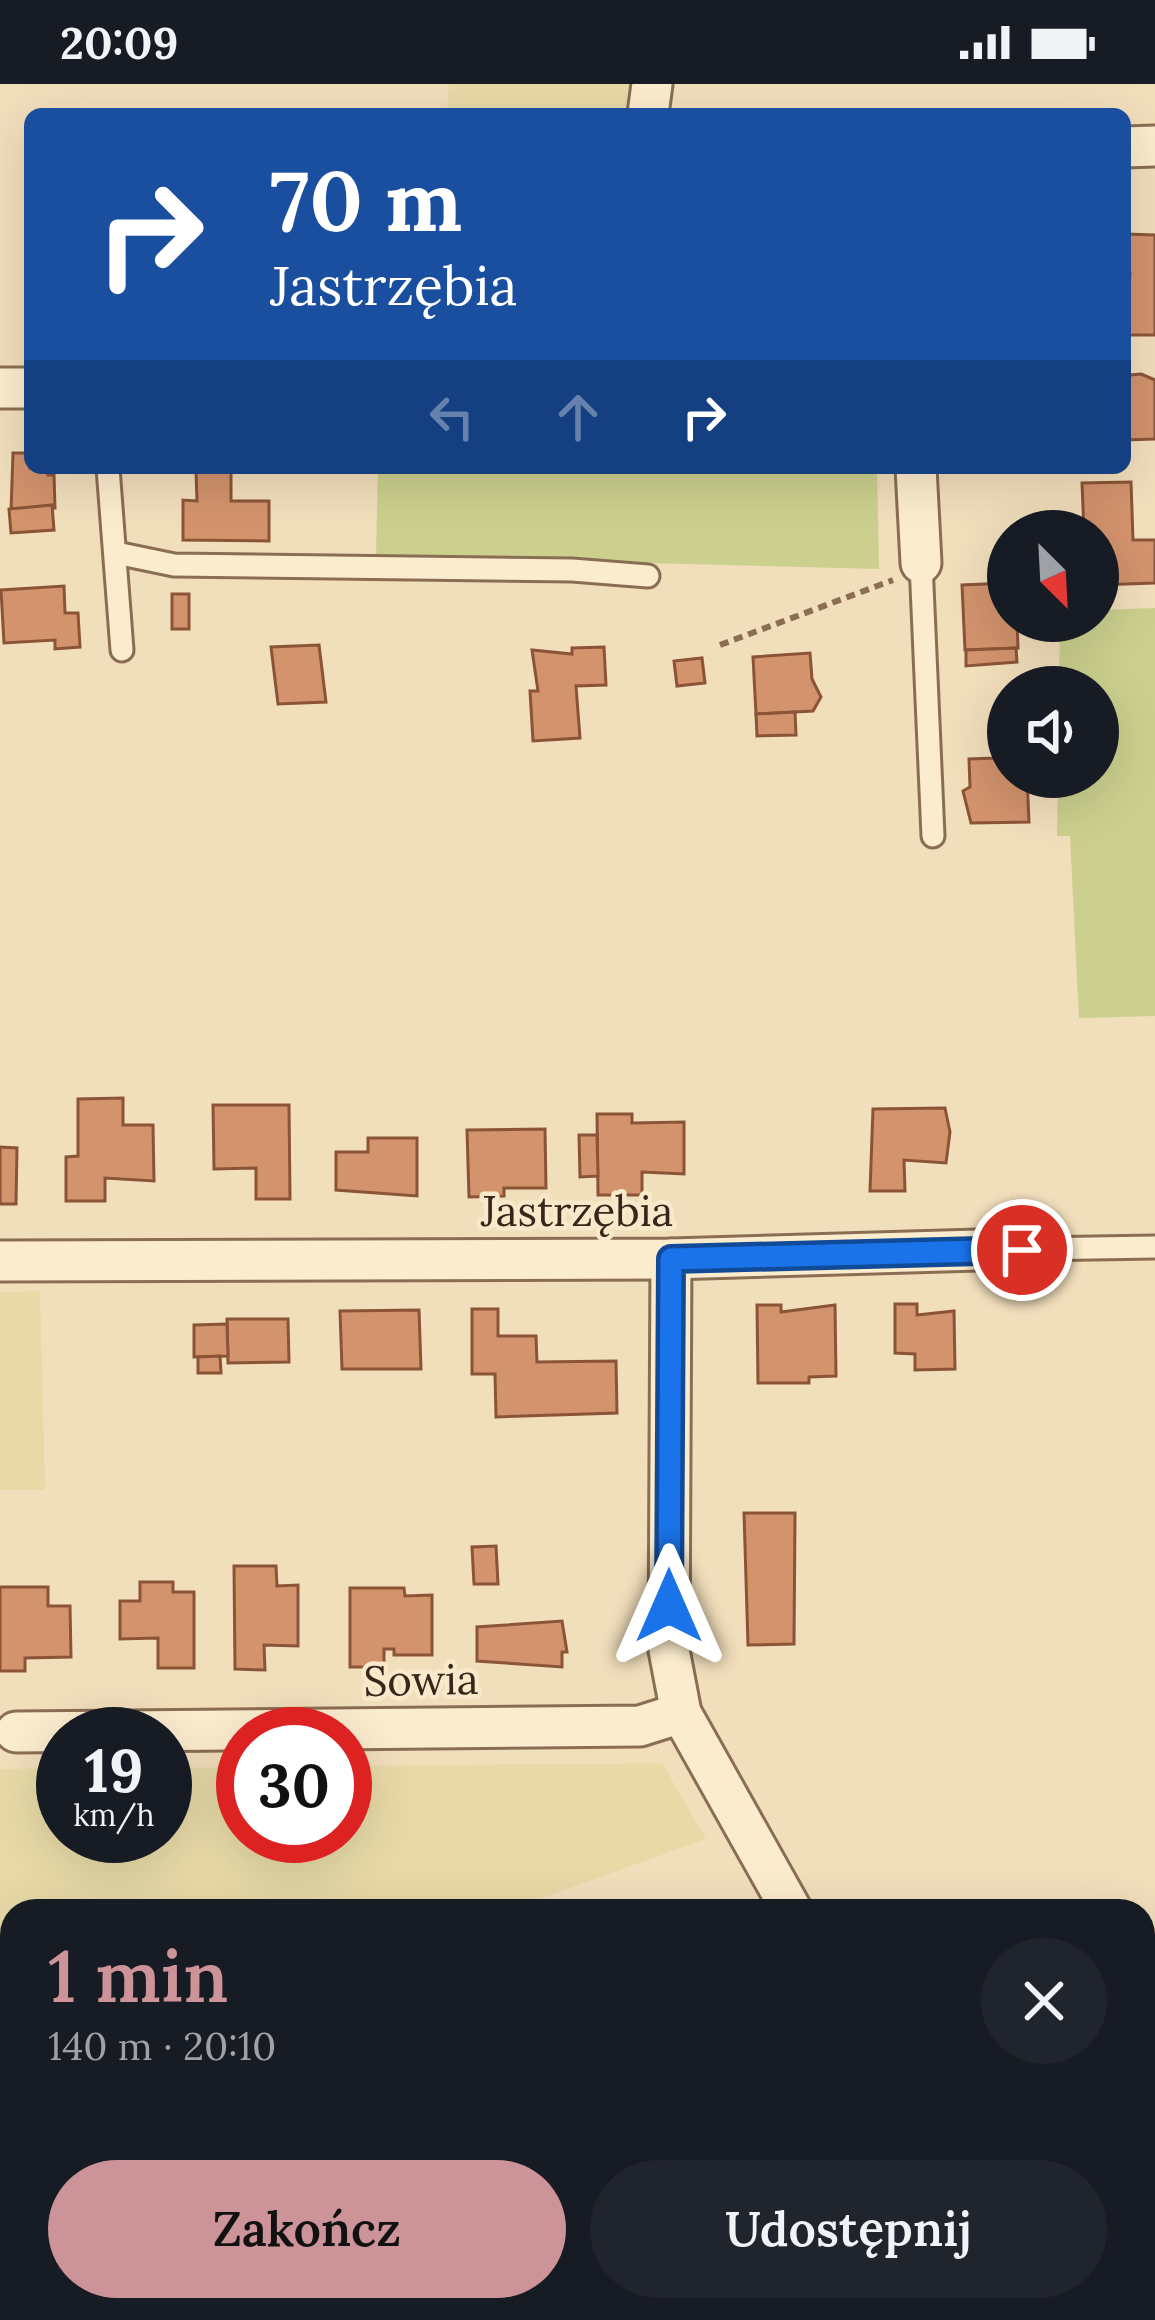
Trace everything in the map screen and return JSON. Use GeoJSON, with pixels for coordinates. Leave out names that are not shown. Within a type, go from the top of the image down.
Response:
{"type":"FeatureCollection","features":[{"type":"Feature","properties":{"kind":"street"},"geometry":{"type":"LineString","coordinates":[[909,571],[916,474]]}},
{"type":"Feature","properties":{"kind":"street","name":"Jastrzębia"},"geometry":{"type":"LineString","coordinates":[[0,1261],[671,1259],[978,1250]]}},
{"type":"Feature","properties":{"kind":"street"},"geometry":{"type":"LineString","coordinates":[[671,1259],[669,1650],[681,1713],[785,1899]]}},
{"type":"Feature","properties":{"kind":"street","name":"Sowia"},"geometry":{"type":"LineString","coordinates":[[16,1732],[640,1726],[681,1713]]}},
{"type":"Feature","properties":{"kind":"lane"},"geometry":{"type":"LineString","coordinates":[[109,474],[122,650]]}},
{"type":"Feature","properties":{"kind":"lane"},"geometry":{"type":"LineString","coordinates":[[116,554],[174,565],[572,570],[648,576]]}},
{"type":"Feature","properties":{"kind":"lane"},"geometry":{"type":"LineString","coordinates":[[909,571],[933,836]]}},
{"type":"Feature","properties":{"kind":"lane","name":"Jastrzębia"},"geometry":{"type":"LineString","coordinates":[[978,1250],[1155,1247]]}},
{"type":"Feature","properties":{"kind":"path"},"geometry":{"type":"LineString","coordinates":[[720,645],[909,571]]}},
{"type":"Feature","properties":{"kind":"shaded area"},"geometry":{"type":"Polygon","coordinates":[[[449,84],[632,84],[629,108],[447,108],[449,84]]]}},
{"type":"Feature","properties":{"kind":"shaded area"},"geometry":{"type":"Polygon","coordinates":[[[40,1291],[45,1490],[0,1490],[0,1292],[40,1291]]]}},
{"type":"Feature","properties":{"kind":"shaded area"},"geometry":{"type":"Polygon","coordinates":[[[662,1763],[706,1839],[538,1899],[0,1899],[0,1769],[36,1768],[36,1863],[192,1863],[192,1768],[216,1767],[216,1863],[372,1863],[372,1766],[662,1763]]]}},
{"type":"Feature","properties":{"kind":"green space"},"geometry":{"type":"Polygon","coordinates":[[[378,474],[877,474],[879,569],[376,556],[378,474]]]}},
{"type":"Feature","properties":{"kind":"green space"},"geometry":{"type":"Polygon","coordinates":[[[1155,608],[1155,1016],[1079,1018],[1070,836],[1057,836],[1058,798],[1119,798],[1119,666],[1059,666],[1060,642],[1119,642],[1119,609],[1155,608]]]}},
{"type":"Feature","properties":{"kind":"building"},"geometry":{"type":"Polygon","coordinates":[[[1131,234],[1155,235],[1155,335],[1131,335],[1131,234]]]}},
{"type":"Feature","properties":{"kind":"building"},"geometry":{"type":"Polygon","coordinates":[[[1131,375],[1155,380],[1155,439],[1131,440],[1131,375]]]}},
{"type":"Feature","properties":{"kind":"building"},"geometry":{"type":"Polygon","coordinates":[[[13,453],[24,453],[24,474],[54,475],[55,508],[11,511],[13,453]]]}},
{"type":"Feature","properties":{"kind":"building"},"geometry":{"type":"Polygon","coordinates":[[[196,474],[231,474],[231,501],[269,501],[269,541],[183,540],[183,500],[197,501],[196,474]]]}},
{"type":"Feature","properties":{"kind":"building"},"geometry":{"type":"Polygon","coordinates":[[[1131,482],[1133,540],[1155,540],[1155,583],[1119,584],[1119,510],[1083,510],[1082,483],[1131,482]]]}},
{"type":"Feature","properties":{"kind":"building"},"geometry":{"type":"Polygon","coordinates":[[[52,505],[54,530],[11,533],[9,509],[52,505]]]}},
{"type":"Feature","properties":{"kind":"building"},"geometry":{"type":"Polygon","coordinates":[[[987,584],[987,642],[1018,642],[1018,648],[965,650],[962,585],[987,584]]]}},
{"type":"Feature","properties":{"kind":"building"},"geometry":{"type":"Polygon","coordinates":[[[64,586],[65,613],[78,613],[80,647],[55,649],[55,640],[4,643],[1,590],[64,586]]]}},
{"type":"Feature","properties":{"kind":"building"},"geometry":{"type":"Polygon","coordinates":[[[172,594],[189,594],[189,629],[172,629],[172,594]]]}},
{"type":"Feature","properties":{"kind":"building"},"geometry":{"type":"Polygon","coordinates":[[[319,645],[326,702],[278,704],[271,647],[319,645]]]}},
{"type":"Feature","properties":{"kind":"building"},"geometry":{"type":"Polygon","coordinates":[[[604,647],[606,685],[576,686],[580,738],[533,741],[530,691],[538,691],[532,650],[572,654],[572,648],[604,647]]]}},
{"type":"Feature","properties":{"kind":"building"},"geometry":{"type":"Polygon","coordinates":[[[1016,648],[1017,662],[966,666],[966,650],[1016,648]]]}},
{"type":"Feature","properties":{"kind":"building"},"geometry":{"type":"Polygon","coordinates":[[[810,653],[812,679],[821,697],[813,711],[756,714],[753,657],[810,653]]]}},
{"type":"Feature","properties":{"kind":"building"},"geometry":{"type":"Polygon","coordinates":[[[702,658],[705,683],[677,686],[674,661],[702,658]]]}},
{"type":"Feature","properties":{"kind":"building"},"geometry":{"type":"Polygon","coordinates":[[[795,712],[796,735],[757,736],[756,714],[795,712]]]}},
{"type":"Feature","properties":{"kind":"building"},"geometry":{"type":"Polygon","coordinates":[[[987,758],[987,798],[1028,798],[1029,822],[971,823],[963,791],[970,787],[969,759],[987,758]]]}},
{"type":"Feature","properties":{"kind":"building"},"geometry":{"type":"Polygon","coordinates":[[[123,1098],[123,1125],[153,1125],[154,1181],[105,1178],[105,1201],[66,1201],[66,1157],[78,1156],[78,1099],[123,1098]]]}},
{"type":"Feature","properties":{"kind":"building"},"geometry":{"type":"Polygon","coordinates":[[[213,1105],[289,1105],[290,1199],[256,1199],[256,1168],[214,1169],[213,1105]]]}},
{"type":"Feature","properties":{"kind":"building"},"geometry":{"type":"Polygon","coordinates":[[[945,1108],[950,1132],[946,1163],[904,1160],[905,1191],[870,1191],[873,1109],[945,1108]]]}},
{"type":"Feature","properties":{"kind":"building"},"geometry":{"type":"Polygon","coordinates":[[[597,1114],[632,1114],[632,1123],[684,1122],[684,1174],[642,1172],[642,1195],[598,1195],[597,1114]]]}},
{"type":"Feature","properties":{"kind":"building"},"geometry":{"type":"Polygon","coordinates":[[[545,1129],[546,1188],[504,1188],[504,1196],[469,1197],[467,1130],[545,1129]]]}},
{"type":"Feature","properties":{"kind":"building"},"geometry":{"type":"Polygon","coordinates":[[[579,1135],[597,1135],[598,1176],[580,1177],[579,1135]]]}},
{"type":"Feature","properties":{"kind":"building"},"geometry":{"type":"Polygon","coordinates":[[[368,1138],[417,1138],[417,1196],[336,1190],[336,1152],[368,1152],[368,1138]]]}},
{"type":"Feature","properties":{"kind":"building"},"geometry":{"type":"Polygon","coordinates":[[[0,1147],[17,1148],[16,1204],[0,1204],[0,1147]]]}},
{"type":"Feature","properties":{"kind":"building"},"geometry":{"type":"Polygon","coordinates":[[[895,1304],[917,1304],[917,1315],[954,1311],[955,1369],[915,1370],[915,1354],[895,1353],[895,1304]]]}},
{"type":"Feature","properties":{"kind":"building"},"geometry":{"type":"Polygon","coordinates":[[[757,1305],[781,1305],[781,1312],[835,1305],[836,1376],[809,1377],[809,1383],[758,1383],[757,1305]]]}},
{"type":"Feature","properties":{"kind":"building"},"geometry":{"type":"Polygon","coordinates":[[[472,1309],[498,1309],[498,1336],[536,1336],[537,1362],[616,1361],[617,1413],[496,1417],[495,1374],[472,1374],[472,1309]]]}},
{"type":"Feature","properties":{"kind":"building"},"geometry":{"type":"Polygon","coordinates":[[[419,1310],[421,1369],[342,1369],[340,1311],[419,1310]]]}},
{"type":"Feature","properties":{"kind":"building"},"geometry":{"type":"Polygon","coordinates":[[[227,1319],[288,1319],[289,1362],[228,1363],[227,1319]]]}},
{"type":"Feature","properties":{"kind":"building"},"geometry":{"type":"Polygon","coordinates":[[[227,1324],[228,1356],[194,1357],[194,1325],[227,1324]]]}},
{"type":"Feature","properties":{"kind":"building"},"geometry":{"type":"Polygon","coordinates":[[[220,1356],[221,1373],[198,1373],[198,1357],[220,1356]]]}},
{"type":"Feature","properties":{"kind":"building"},"geometry":{"type":"Polygon","coordinates":[[[744,1513],[795,1513],[794,1644],[748,1645],[744,1513]]]}},
{"type":"Feature","properties":{"kind":"building"},"geometry":{"type":"Polygon","coordinates":[[[496,1546],[498,1584],[474,1584],[472,1547],[496,1546]]]}},
{"type":"Feature","properties":{"kind":"building"},"geometry":{"type":"Polygon","coordinates":[[[234,1566],[276,1566],[277,1586],[298,1585],[298,1646],[264,1645],[265,1670],[235,1669],[234,1566]]]}},
{"type":"Feature","properties":{"kind":"building"},"geometry":{"type":"Polygon","coordinates":[[[140,1582],[173,1582],[173,1592],[194,1592],[194,1668],[158,1668],[158,1638],[120,1639],[120,1601],[140,1601],[140,1582]]]}},
{"type":"Feature","properties":{"kind":"building"},"geometry":{"type":"Polygon","coordinates":[[[0,1587],[48,1587],[48,1606],[70,1606],[71,1657],[25,1658],[25,1671],[0,1671],[0,1587]]]}},
{"type":"Feature","properties":{"kind":"building"},"geometry":{"type":"Polygon","coordinates":[[[350,1588],[404,1588],[405,1596],[432,1595],[432,1655],[394,1655],[394,1649],[384,1649],[384,1667],[350,1667],[350,1588]]]}},
{"type":"Feature","properties":{"kind":"building"},"geometry":{"type":"Polygon","coordinates":[[[562,1621],[567,1652],[562,1652],[562,1667],[477,1661],[477,1627],[562,1621]]]}},
{"type":"Feature","properties":{"kind":"route"},"geometry":{"type":"LineString","coordinates":[[669,1606],[671,1259],[1022,1250]]}}]}
